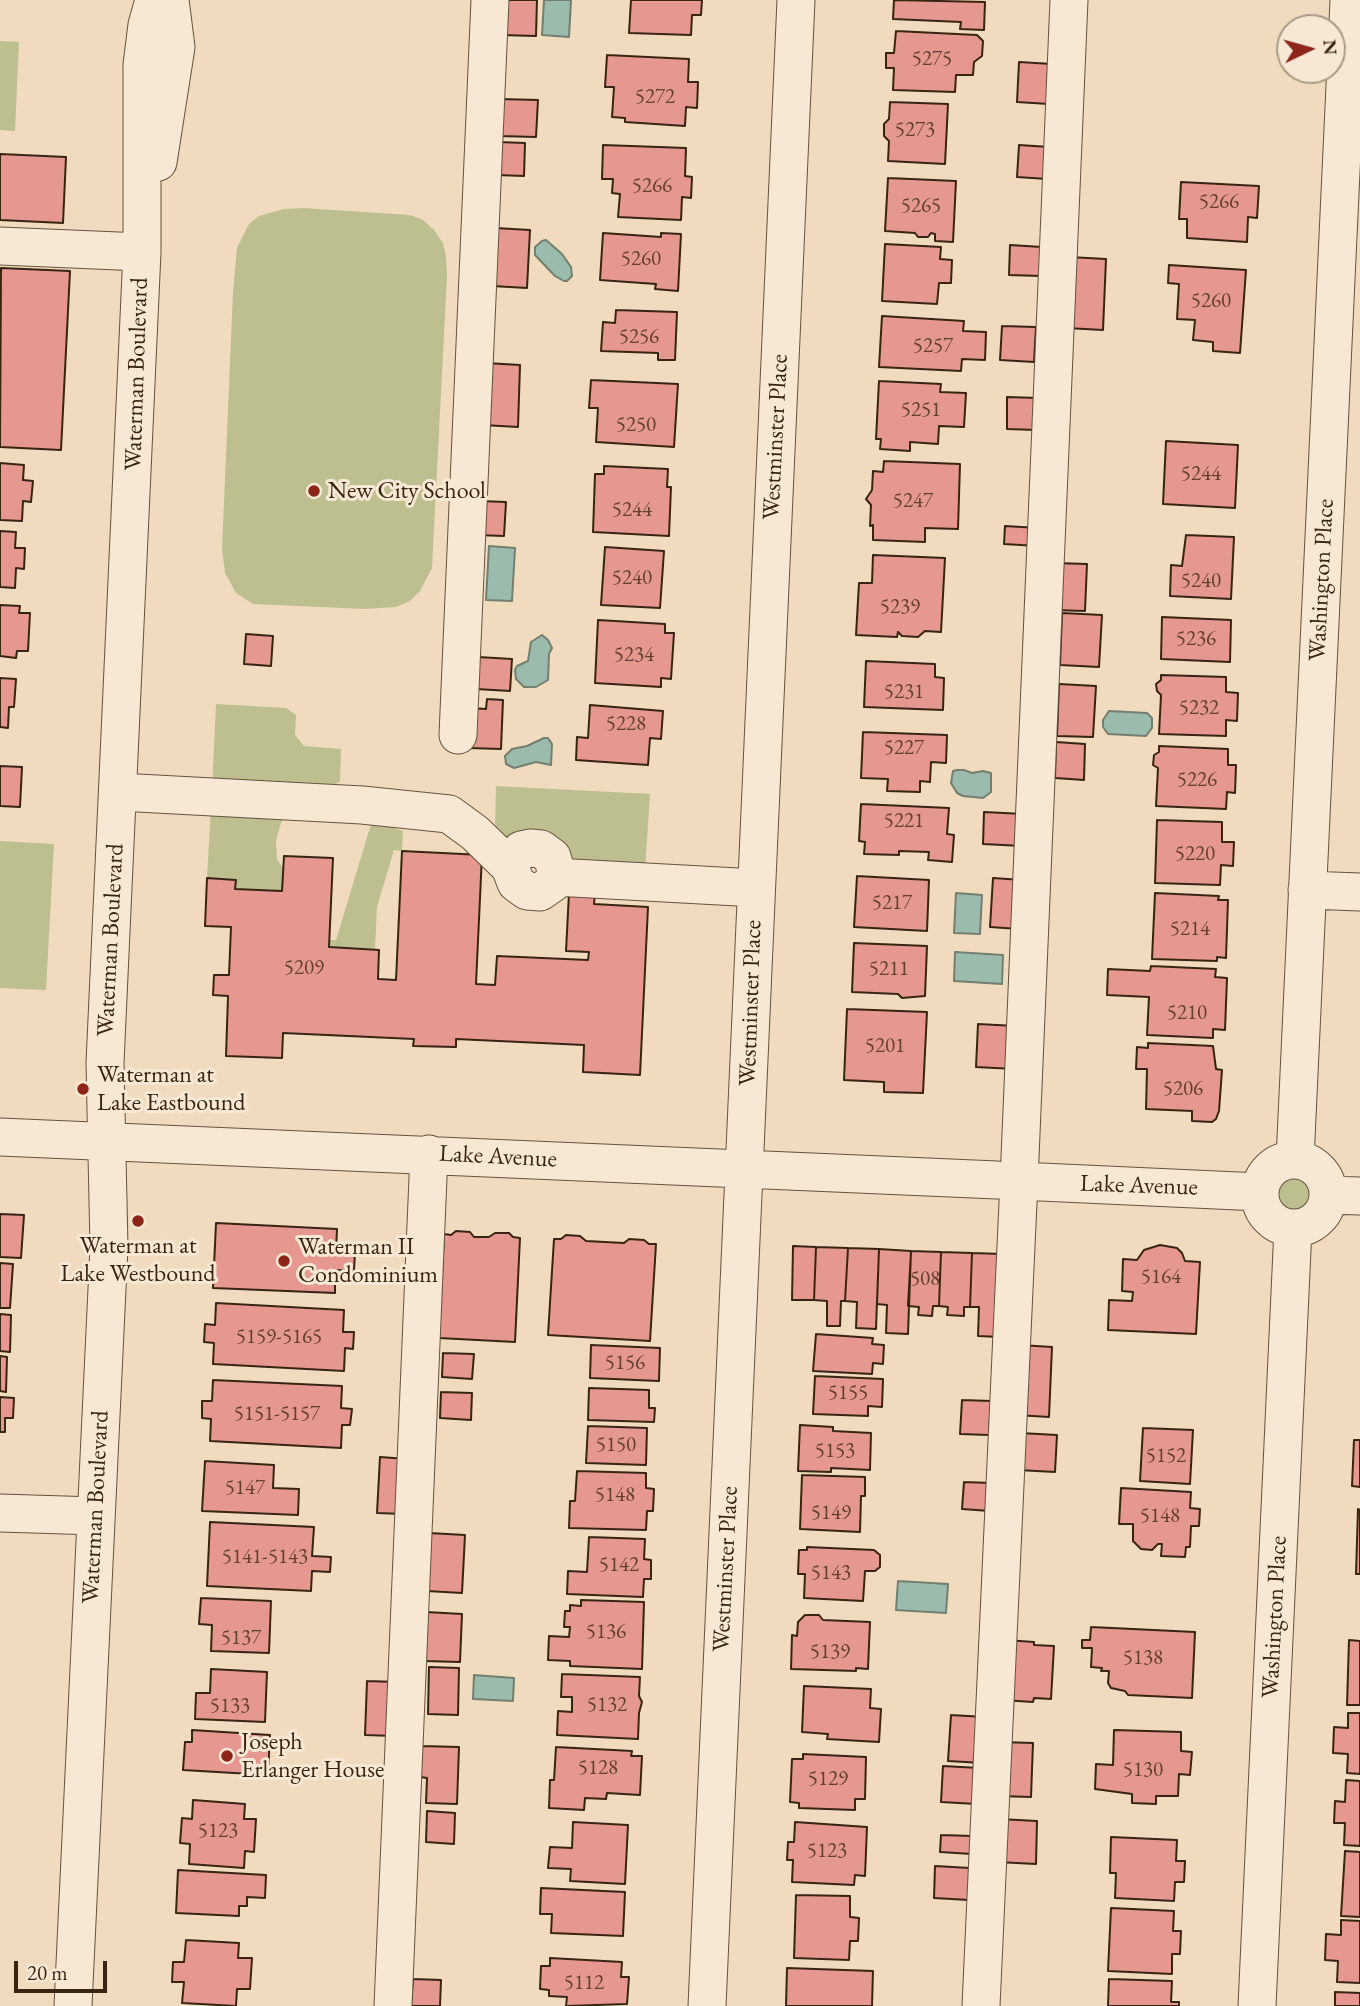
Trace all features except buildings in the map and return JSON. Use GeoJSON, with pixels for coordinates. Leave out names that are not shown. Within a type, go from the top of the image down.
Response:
{"type":"FeatureCollection","features":[{"type":"Feature","properties":{"kind":"street","name":"Waterman Boulevard"},"geometry":{"type":"LineString","coordinates":[[73,2006],[108,1247],[105,1063],[142,252],[142,65],[145,35],[154,0]]}},
{"type":"Feature","properties":{"kind":"street","name":"Waterman Boulevard"},"geometry":{"type":"LineString","coordinates":[[142,252],[174,69],[176,47],[170,0]]}},
{"type":"Feature","properties":{"kind":"street"},"geometry":{"type":"LineString","coordinates":[[458,735],[490,0]]}},
{"type":"Feature","properties":{"kind":"street","name":"Westminster Place"},"geometry":{"type":"LineString","coordinates":[[707,2006],[796,0]]}},
{"type":"Feature","properties":{"kind":"street"},"geometry":{"type":"LineString","coordinates":[[981,2006],[1008,1181],[1069,0]]}},
{"type":"Feature","properties":{"kind":"street","name":"Washington Place"},"geometry":{"type":"LineString","coordinates":[[1295,1160],[1349,0]]}},
{"type":"Feature","properties":{"kind":"street"},"geometry":{"type":"LineString","coordinates":[[0,246],[142,252]]}},
{"type":"Feature","properties":{"kind":"street"},"geometry":{"type":"LineString","coordinates":[[119,792],[362,805],[450,814],[475,833],[510,867],[516,883],[527,891],[540,892],[553,883],[555,877],[756,888]]}},
{"type":"Feature","properties":{"kind":"street"},"geometry":{"type":"LineString","coordinates":[[1307,890],[1360,892]]}},
{"type":"Feature","properties":{"kind":"street","name":"Lake Avenue"},"geometry":{"type":"LineString","coordinates":[[0,1137],[1260,1192]]}},
{"type":"Feature","properties":{"kind":"street"},"geometry":{"type":"LineString","coordinates":[[393,2006],[429,1154]]}},
{"type":"Feature","properties":{"kind":"street"},"geometry":{"type":"LineString","coordinates":[[1295,1160],[1314,1167],[1327,1184],[1344,1195],[1326,1205],[1313,1223],[1293,1228],[1282,1226],[1265,1213],[1260,1192],[1267,1172],[1284,1161],[1295,1160]]}},
{"type":"Feature","properties":{"kind":"street","name":"Washington Place"},"geometry":{"type":"LineString","coordinates":[[1257,2006],[1293,1228]]}},
{"type":"Feature","properties":{"kind":"street"},"geometry":{"type":"LineString","coordinates":[[0,1513],[96,1516]]}},
{"type":"Feature","properties":{"kind":"green space"},"geometry":{"type":"Polygon","coordinates":[[[0,41],[19,42],[15,131],[0,130],[0,41]]]}},
{"type":"Feature","properties":{"kind":"green space"},"geometry":{"type":"Polygon","coordinates":[[[284,209],[410,215],[423,220],[443,243],[447,276],[432,568],[420,591],[410,601],[396,607],[365,609],[253,604],[236,593],[225,573],[222,549],[237,248],[249,224],[259,216],[284,209]]]}},
{"type":"Feature","properties":{"kind":"green space"},"geometry":{"type":"Polygon","coordinates":[[[216,704],[286,708],[296,715],[295,735],[304,746],[341,749],[340,782],[305,796],[212,789],[216,704]]]}},
{"type":"Feature","properties":{"kind":"green space"},"geometry":{"type":"Polygon","coordinates":[[[496,786],[650,794],[645,871],[561,867],[504,841],[495,831],[496,786]]]}},
{"type":"Feature","properties":{"kind":"green space"},"geometry":{"type":"Polygon","coordinates":[[[211,806],[289,810],[281,823],[276,841],[277,859],[283,868],[282,891],[235,889],[236,880],[207,878],[211,806]]]}},
{"type":"Feature","properties":{"kind":"green space"},"geometry":{"type":"Polygon","coordinates":[[[372,821],[403,831],[402,851],[394,850],[377,907],[375,949],[329,947],[329,940],[336,940],[372,821]]]}},
{"type":"Feature","properties":{"kind":"green space"},"geometry":{"type":"Polygon","coordinates":[[[0,841],[54,844],[46,990],[0,988],[0,841]]]}},
{"type":"Feature","properties":{"kind":"green space"},"geometry":{"type":"Polygon","coordinates":[[[1294,1173],[1308,1179],[1314,1193],[1308,1207],[1294,1213],[1280,1207],[1274,1193],[1280,1179],[1294,1173]]]}},
{"type":"Feature","properties":{"kind":"shaded area"},"geometry":{"type":"Polygon","coordinates":[[[544,0],[571,0],[569,37],[542,35],[544,0]]]}},
{"type":"Feature","properties":{"kind":"shaded area"},"geometry":{"type":"Polygon","coordinates":[[[546,240],[562,254],[571,267],[572,276],[567,281],[555,276],[535,255],[535,247],[546,240]]]}},
{"type":"Feature","properties":{"kind":"shaded area"},"geometry":{"type":"Polygon","coordinates":[[[489,546],[515,548],[512,601],[486,600],[489,546]]]}},
{"type":"Feature","properties":{"kind":"shaded area"},"geometry":{"type":"Polygon","coordinates":[[[542,635],[552,648],[549,654],[548,680],[536,687],[524,687],[516,679],[515,670],[517,666],[528,661],[531,642],[542,635]]]}},
{"type":"Feature","properties":{"kind":"shaded area"},"geometry":{"type":"Polygon","coordinates":[[[1109,711],[1147,713],[1152,718],[1152,728],[1146,736],[1108,734],[1103,727],[1103,720],[1109,711]]]}},
{"type":"Feature","properties":{"kind":"shaded area"},"geometry":{"type":"Polygon","coordinates":[[[548,738],[552,744],[551,765],[536,762],[514,768],[506,764],[505,756],[512,749],[548,738]]]}},
{"type":"Feature","properties":{"kind":"shaded area"},"geometry":{"type":"Polygon","coordinates":[[[953,771],[991,773],[991,792],[983,798],[957,793],[951,783],[953,771]]]}},
{"type":"Feature","properties":{"kind":"shaded area"},"geometry":{"type":"Polygon","coordinates":[[[956,893],[982,895],[980,934],[954,933],[956,893]]]}},
{"type":"Feature","properties":{"kind":"shaded area"},"geometry":{"type":"Polygon","coordinates":[[[955,952],[1003,955],[1002,984],[954,981],[955,952]]]}},
{"type":"Feature","properties":{"kind":"shaded area"},"geometry":{"type":"Polygon","coordinates":[[[898,1581],[948,1584],[946,1613],[896,1610],[898,1581]]]}},
{"type":"Feature","properties":{"kind":"shaded area"},"geometry":{"type":"Polygon","coordinates":[[[474,1675],[514,1678],[513,1701],[473,1699],[474,1675]]]}},
{"type":"Feature","properties":{"kind":"place","name":"New City School"},"geometry":{"type":"Point","coordinates":[314,491]}},
{"type":"Feature","properties":{"kind":"place","name":"Waterman at Lake Eastbound"},"geometry":{"type":"Point","coordinates":[83,1089]}},
{"type":"Feature","properties":{"kind":"place","name":"Waterman at Lake Westbound"},"geometry":{"type":"Point","coordinates":[138,1221]}},
{"type":"Feature","properties":{"kind":"place","name":"Waterman II Condominium"},"geometry":{"type":"Point","coordinates":[284,1261]}},
{"type":"Feature","properties":{"kind":"place","name":"Joseph Erlanger House"},"geometry":{"type":"Point","coordinates":[227,1756]}}]}
